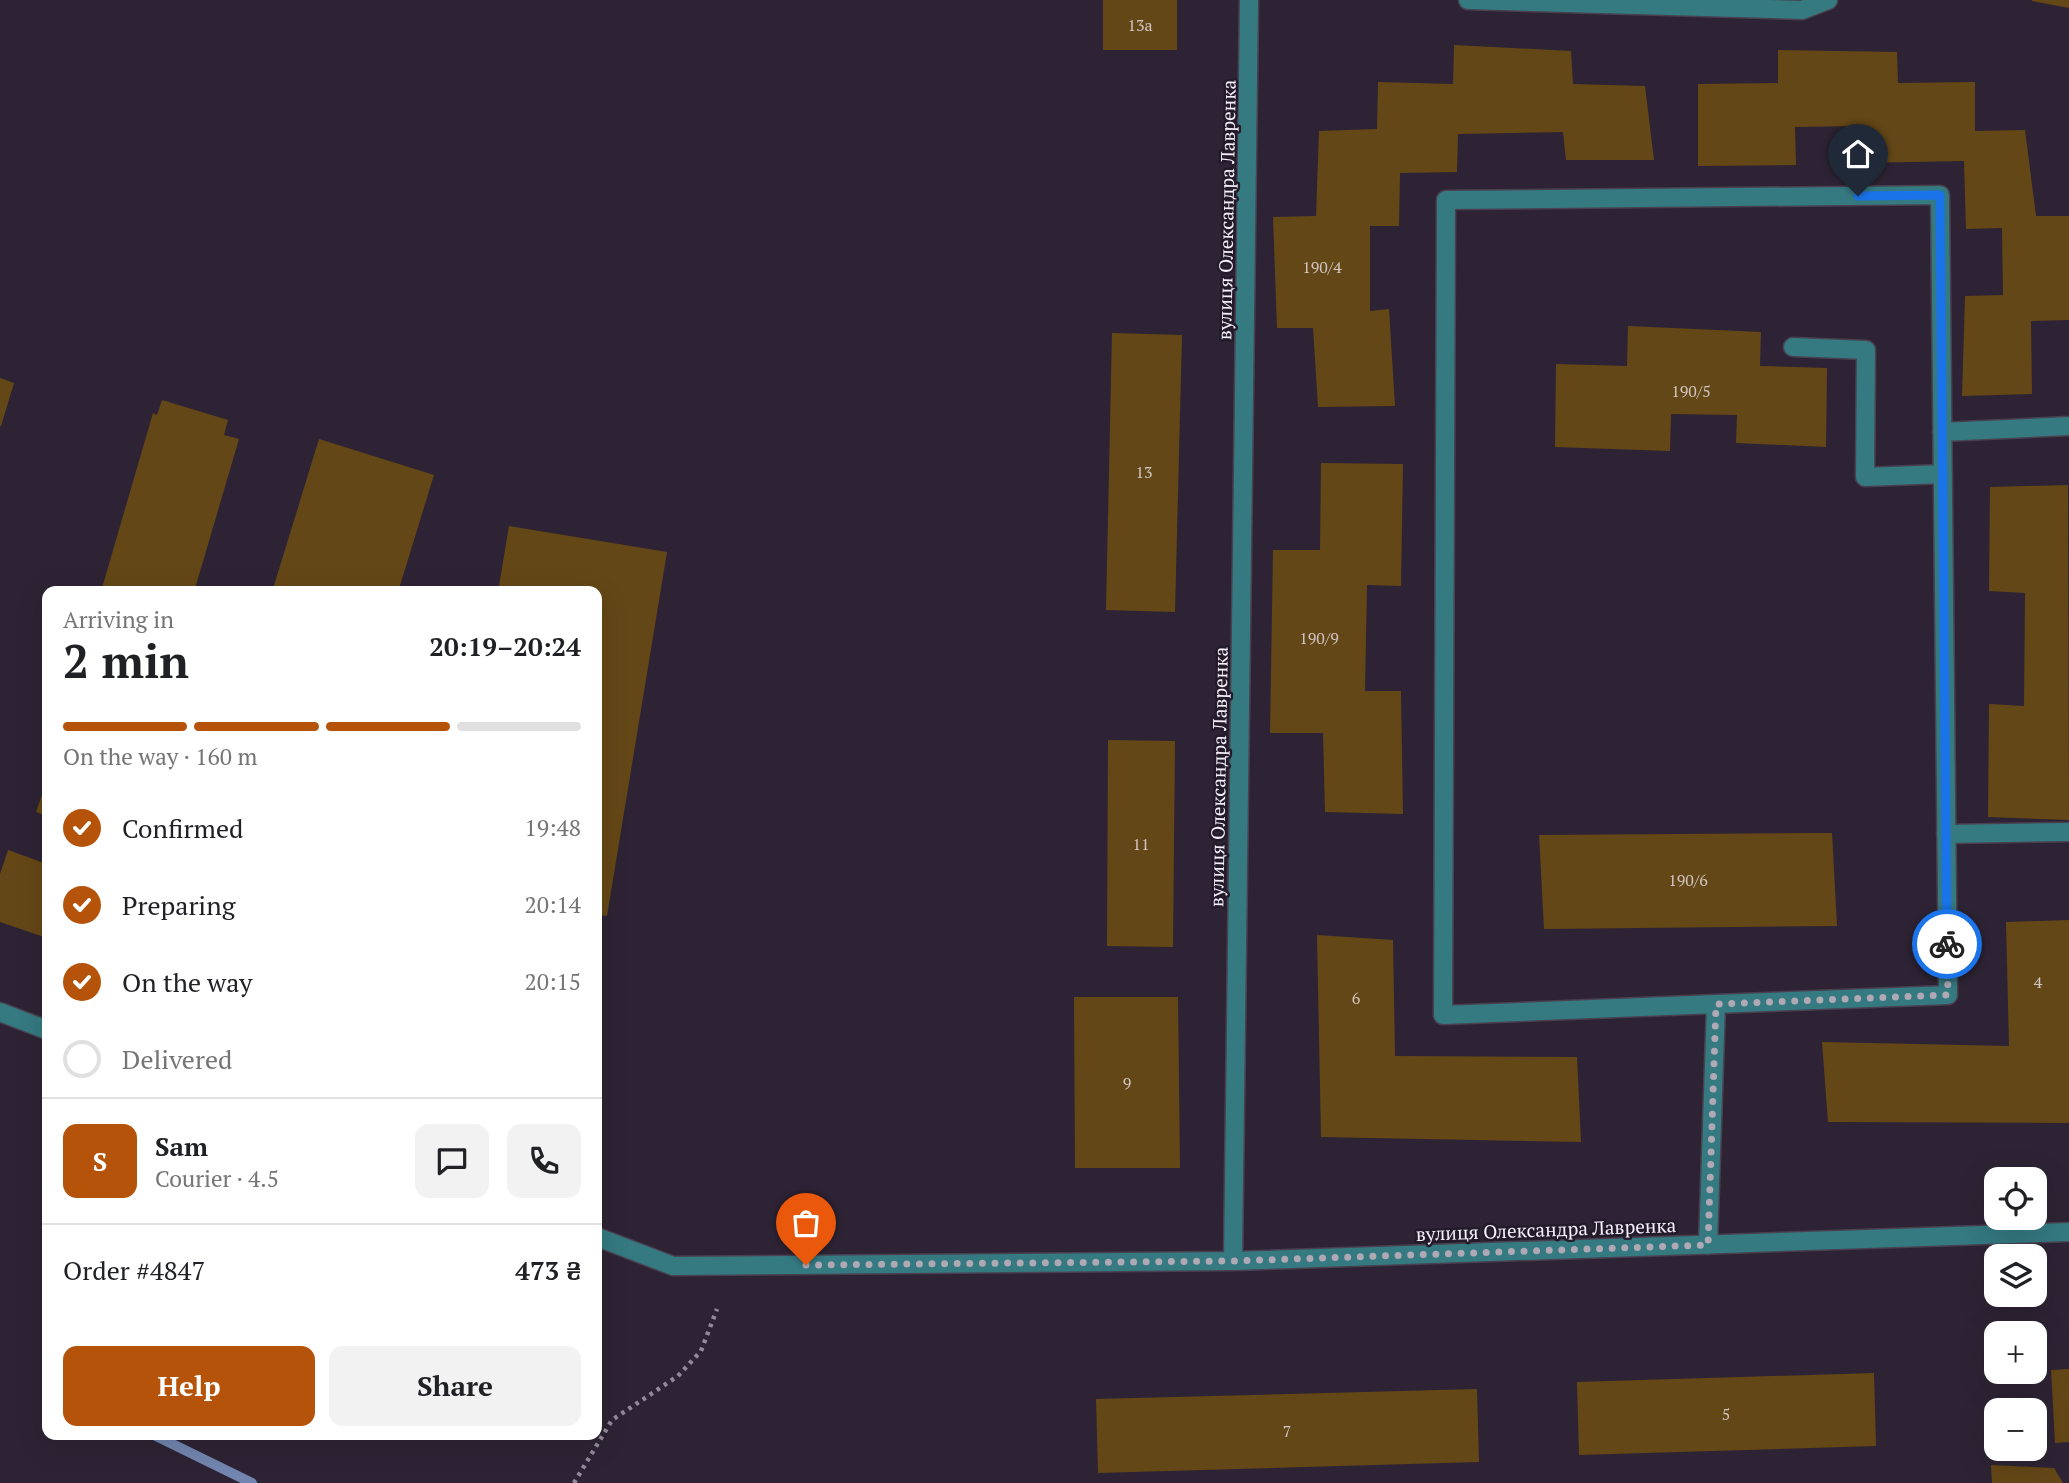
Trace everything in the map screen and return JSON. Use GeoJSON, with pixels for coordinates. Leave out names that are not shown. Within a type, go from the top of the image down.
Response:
{"type":"FeatureCollection","features":[{"type":"Feature","properties":{"kind":"street","name":"вулиця Олександра Лавренка"},"geometry":{"type":"LineString","coordinates":[[1233,1261],[1250,0]]}},
{"type":"Feature","properties":{"kind":"street"},"geometry":{"type":"LineString","coordinates":[[1468,0],[1802,10],[1828,0]]}},
{"type":"Feature","properties":{"kind":"street"},"geometry":{"type":"LineString","coordinates":[[1940,195],[1943,474],[1948,995],[1443,1015],[1446,200],[1940,195]]}},
{"type":"Feature","properties":{"kind":"street"},"geometry":{"type":"LineString","coordinates":[[1793,346],[1866,350],[1865,477],[1943,474]]}},
{"type":"Feature","properties":{"kind":"street"},"geometry":{"type":"LineString","coordinates":[[1942,432],[2069,426]]}},
{"type":"Feature","properties":{"kind":"street"},"geometry":{"type":"LineString","coordinates":[[1946,834],[2069,832]]}},
{"type":"Feature","properties":{"kind":"street"},"geometry":{"type":"LineString","coordinates":[[1708,1245],[1716,1004]]}},
{"type":"Feature","properties":{"kind":"street"},"geometry":{"type":"LineString","coordinates":[[0,1012],[42,1028]]}},
{"type":"Feature","properties":{"kind":"street","name":"вулиця Олександра Лавренка"},"geometry":{"type":"LineString","coordinates":[[602,1239],[673,1266],[1233,1261],[2069,1232]]}},
{"type":"Feature","properties":{"kind":"path"},"geometry":{"type":"LineString","coordinates":[[602,1437],[612,1420],[678,1376],[701,1351],[717,1309]]}},
{"type":"Feature","properties":{"kind":"path"},"geometry":{"type":"LineString","coordinates":[[574,1483],[600,1440]]}},
{"type":"Feature","properties":{"kind":"building"},"geometry":{"type":"Polygon","coordinates":[[[1103,0],[1177,0],[1177,50],[1103,50],[1103,0]]]}},
{"type":"Feature","properties":{"kind":"building"},"geometry":{"type":"Polygon","coordinates":[[[2069,0],[2069,8],[2032,1],[2069,0]]]}},
{"type":"Feature","properties":{"kind":"building"},"geometry":{"type":"Polygon","coordinates":[[[1454,45],[1571,51],[1573,84],[1645,86],[1654,160],[1566,160],[1563,132],[1458,134],[1457,172],[1400,173],[1399,226],[1370,226],[1370,311],[1389,309],[1395,406],[1318,407],[1313,328],[1277,328],[1273,217],[1316,216],[1319,131],[1377,129],[1378,82],[1453,84],[1454,45]]]}},
{"type":"Feature","properties":{"kind":"building"},"geometry":{"type":"Polygon","coordinates":[[[1778,50],[1897,52],[1898,83],[1975,82],[1975,131],[2025,130],[2036,216],[2069,216],[2069,320],[2031,321],[2032,394],[1962,396],[1965,296],[2003,295],[2002,228],[1966,229],[1964,161],[1858,163],[1857,126],[1795,127],[1796,165],[1698,166],[1698,84],[1778,83],[1778,50]]]}},
{"type":"Feature","properties":{"kind":"building"},"geometry":{"type":"Polygon","coordinates":[[[1628,326],[1761,332],[1760,366],[1827,368],[1826,447],[1736,443],[1737,415],[1671,414],[1670,451],[1555,447],[1556,364],[1627,366],[1628,326]]]}},
{"type":"Feature","properties":{"kind":"building"},"geometry":{"type":"Polygon","coordinates":[[[1112,333],[1182,335],[1175,612],[1106,610],[1112,333]]]}},
{"type":"Feature","properties":{"kind":"building"},"geometry":{"type":"Polygon","coordinates":[[[0,378],[14,383],[1,426],[0,426],[0,378]]]}},
{"type":"Feature","properties":{"kind":"building"},"geometry":{"type":"Polygon","coordinates":[[[162,400],[228,420],[224,435],[239,439],[196,586],[103,586],[153,413],[157,415],[162,400]]]}},
{"type":"Feature","properties":{"kind":"building"},"geometry":{"type":"Polygon","coordinates":[[[319,439],[434,475],[400,586],[274,586],[319,439]]]}},
{"type":"Feature","properties":{"kind":"building"},"geometry":{"type":"Polygon","coordinates":[[[1321,463],[1403,464],[1401,586],[1367,585],[1365,691],[1401,691],[1403,814],[1325,812],[1323,733],[1270,733],[1273,550],[1320,550],[1321,463]]]}},
{"type":"Feature","properties":{"kind":"building"},"geometry":{"type":"Polygon","coordinates":[[[2068,485],[2069,820],[1988,817],[1989,704],[2024,706],[2025,593],[1989,591],[1990,487],[2068,485]]]}},
{"type":"Feature","properties":{"kind":"building"},"geometry":{"type":"Polygon","coordinates":[[[509,526],[667,552],[607,916],[602,916],[602,586],[499,586],[509,526]]]}},
{"type":"Feature","properties":{"kind":"building"},"geometry":{"type":"Polygon","coordinates":[[[1108,740],[1175,741],[1173,947],[1107,946],[1108,740]]]}},
{"type":"Feature","properties":{"kind":"building"},"geometry":{"type":"Polygon","coordinates":[[[42,795],[42,814],[36,812],[42,795]]]}},
{"type":"Feature","properties":{"kind":"building"},"geometry":{"type":"Polygon","coordinates":[[[1832,833],[1837,926],[1544,929],[1539,835],[1832,833]]]}},
{"type":"Feature","properties":{"kind":"building"},"geometry":{"type":"Polygon","coordinates":[[[8,850],[42,862],[42,936],[0,922],[0,874],[8,850]]]}},
{"type":"Feature","properties":{"kind":"building"},"geometry":{"type":"Polygon","coordinates":[[[2069,920],[2069,1123],[1828,1122],[1822,1042],[2009,1046],[2006,922],[2069,920]]]}},
{"type":"Feature","properties":{"kind":"building"},"geometry":{"type":"Polygon","coordinates":[[[1317,935],[1393,940],[1395,1056],[1577,1057],[1581,1142],[1321,1137],[1317,935]]]}},
{"type":"Feature","properties":{"kind":"building"},"geometry":{"type":"Polygon","coordinates":[[[1074,997],[1178,997],[1180,1168],[1075,1168],[1074,997]]]}},
{"type":"Feature","properties":{"kind":"building"},"geometry":{"type":"Polygon","coordinates":[[[2069,1369],[2069,1442],[2055,1443],[2051,1370],[2069,1369]]]}},
{"type":"Feature","properties":{"kind":"building"},"geometry":{"type":"Polygon","coordinates":[[[1874,1373],[1876,1446],[1579,1455],[1577,1382],[1874,1373]]]}},
{"type":"Feature","properties":{"kind":"building"},"geometry":{"type":"Polygon","coordinates":[[[1477,1389],[1479,1462],[1098,1473],[1096,1399],[1477,1389]]]}},
{"type":"Feature","properties":{"kind":"building"},"geometry":{"type":"Polygon","coordinates":[[[1991,1465],[2054,1468],[2063,1483],[1992,1483],[1991,1465]]]}},
{"type":"Feature","properties":{"kind":"waterway"},"geometry":{"type":"LineString","coordinates":[[164,1440],[252,1483]]}},
{"type":"Feature","properties":{"kind":"way so far"},"geometry":{"type":"LineString","coordinates":[[806,1265],[1233,1261],[1708,1245],[1716,1004],[1948,995],[1947,944]]}},
{"type":"Feature","properties":{"kind":"route"},"geometry":{"type":"LineString","coordinates":[[1858,196],[1940,195],[1947,944]]}}]}
